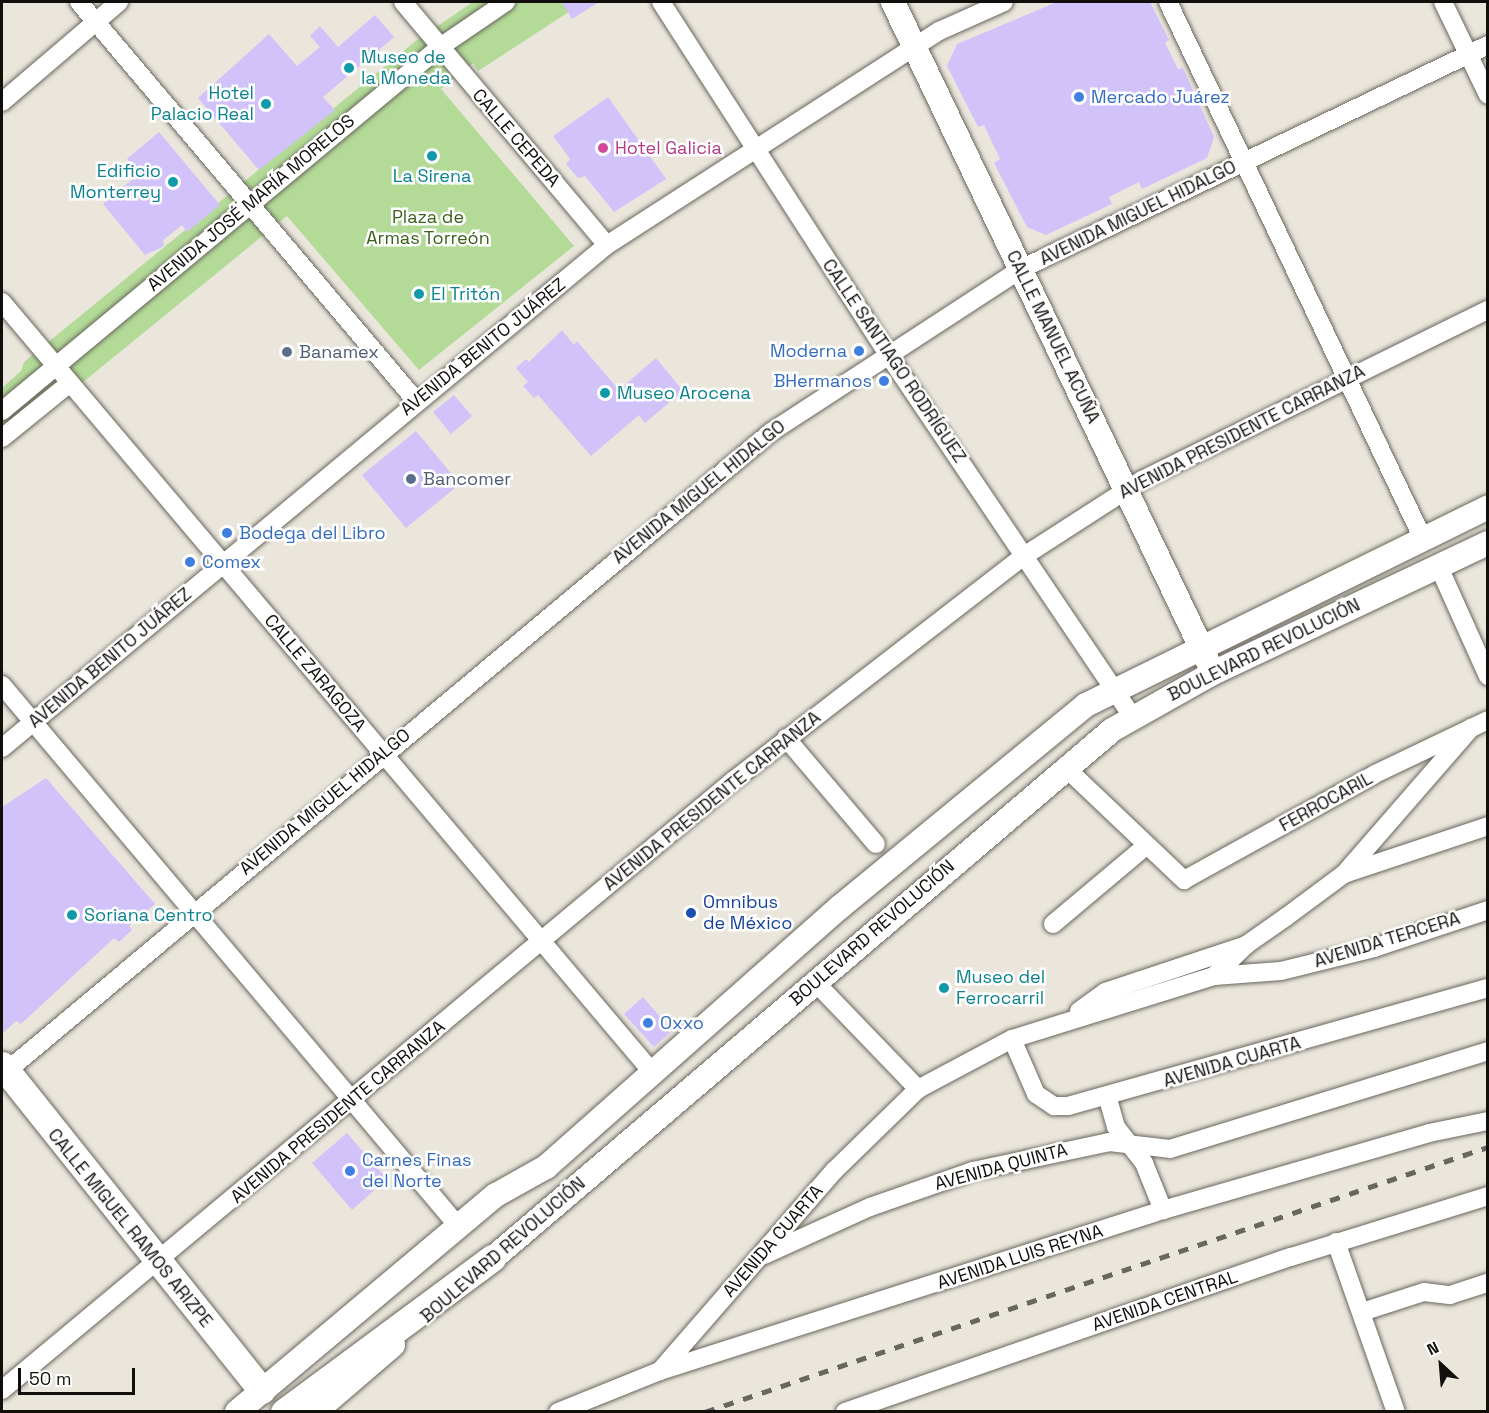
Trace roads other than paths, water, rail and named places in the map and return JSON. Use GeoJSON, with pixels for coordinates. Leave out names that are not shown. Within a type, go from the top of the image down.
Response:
{"type":"FeatureCollection","features":[{"type":"Feature","properties":{"kind":"highway","name":"CALLE MIGUEL RAMOS ARIZPE"},"geometry":{"type":"LineString","coordinates":[[2,1071],[159,1263],[260,1400]]}},
{"type":"Feature","properties":{"kind":"highway"},"geometry":{"type":"LineString","coordinates":[[284,1412],[492,1258]]}},
{"type":"Feature","properties":{"kind":"main road","name":"CALLE MANUEL ACUÑA"},"geometry":{"type":"LineString","coordinates":[[892,2],[1213,673]]}},
{"type":"Feature","properties":{"kind":"main road"},"geometry":{"type":"LineString","coordinates":[[237,1412],[260,1400],[546,1167],[840,906],[1110,690],[1488,507]]}},
{"type":"Feature","properties":{"kind":"main road","name":"BOULEVARD REVOLUCIÓN"},"geometry":{"type":"LineString","coordinates":[[315,1412],[1066,768],[1132,716],[1213,673],[1488,543]]}},
{"type":"Feature","properties":{"kind":"main road"},"geometry":{"type":"LineString","coordinates":[[260,1400],[496,1195],[546,1167]]}},
{"type":"Feature","properties":{"kind":"street"},"geometry":{"type":"LineString","coordinates":[[79,2],[417,402]]}},
{"type":"Feature","properties":{"kind":"street"},"geometry":{"type":"LineString","coordinates":[[2,102],[119,2]]}},
{"type":"Feature","properties":{"kind":"street","name":"CALLE CEPEDA"},"geometry":{"type":"LineString","coordinates":[[403,2],[607,245]]}},
{"type":"Feature","properties":{"kind":"street","name":"AVENIDA JOSÉ MARÍA MORELOS"},"geometry":{"type":"LineString","coordinates":[[2,411],[440,47],[506,2]]}},
{"type":"Feature","properties":{"kind":"street","name":"CALLE SANTIAGO RODRÍGUEZ"},"geometry":{"type":"LineString","coordinates":[[661,2],[887,353],[1024,556],[1110,690],[1132,716]]}},
{"type":"Feature","properties":{"kind":"street","name":"AVENIDA BENITO JUÁREZ"},"geometry":{"type":"LineString","coordinates":[[2,748],[607,245],[914,47],[1004,2]]}},
{"type":"Feature","properties":{"kind":"street"},"geometry":{"type":"LineString","coordinates":[[1168,2],[1422,537]]}},
{"type":"Feature","properties":{"kind":"street"},"geometry":{"type":"LineString","coordinates":[[1443,2],[1488,96]]}},
{"type":"Feature","properties":{"kind":"street","name":"AVENIDA MIGUEL HIDALGO"},"geometry":{"type":"LineString","coordinates":[[2,1071],[771,432],[887,353],[1021,269],[1488,45]]}},
{"type":"Feature","properties":{"kind":"street","name":"CALLE ZARAGOZA"},"geometry":{"type":"LineString","coordinates":[[2,302],[652,1072]]}},
{"type":"Feature","properties":{"kind":"street","name":"AVENIDA PRESIDENTE CARRANZA"},"geometry":{"type":"LineString","coordinates":[[2,1390],[159,1263],[786,738],[1024,556],[1126,489],[1346,377],[1488,310]]}},
{"type":"Feature","properties":{"kind":"street"},"geometry":{"type":"LineString","coordinates":[[2,438],[70,383]]}},
{"type":"Feature","properties":{"kind":"street"},"geometry":{"type":"LineString","coordinates":[[1438,565],[1488,676]]}},
{"type":"Feature","properties":{"kind":"street"},"geometry":{"type":"LineString","coordinates":[[2,685],[458,1226]]}},
{"type":"Feature","properties":{"kind":"street","name":"FERROCARIL"},"geometry":{"type":"LineString","coordinates":[[1146,846],[1184,880],[1404,760],[1479,724]]}},
{"type":"Feature","properties":{"kind":"street","name":"AVENIDA CUARTA"},"geometry":{"type":"LineString","coordinates":[[660,1371],[764,1255],[835,1170],[918,1089],[1012,1039],[1071,1018],[1214,976],[1246,945],[1344,874],[1416,790],[1479,724]]}},
{"type":"Feature","properties":{"kind":"street"},"geometry":{"type":"LineString","coordinates":[[786,738],[876,844]]}},
{"type":"Feature","properties":{"kind":"street"},"geometry":{"type":"LineString","coordinates":[[1404,760],[1416,790]]}},
{"type":"Feature","properties":{"kind":"street"},"geometry":{"type":"LineString","coordinates":[[1053,924],[1146,846],[1066,768]]}},
{"type":"Feature","properties":{"kind":"street"},"geometry":{"type":"LineString","coordinates":[[1344,874],[1488,826]]}},
{"type":"Feature","properties":{"kind":"street","name":"AVENIDA TERCERA"},"geometry":{"type":"LineString","coordinates":[[1214,976],[1281,971],[1374,948],[1488,910]]}},
{"type":"Feature","properties":{"kind":"street","name":"AVENIDA CUARTA"},"geometry":{"type":"LineString","coordinates":[[1071,1018],[1105,992],[1246,945]]}},
{"type":"Feature","properties":{"kind":"street"},"geometry":{"type":"LineString","coordinates":[[815,982],[918,1089]]}},
{"type":"Feature","properties":{"kind":"street","name":"AVENIDA CUARTA"},"geometry":{"type":"LineString","coordinates":[[1012,1039],[1036,1094],[1054,1106],[1108,1098],[1488,988]]}},
{"type":"Feature","properties":{"kind":"street","name":"AVENIDA QUINTA"},"geometry":{"type":"LineString","coordinates":[[764,1255],[860,1212],[974,1171],[1062,1149],[1125,1143],[1170,1149],[1488,1051]]}},
{"type":"Feature","properties":{"kind":"street"},"geometry":{"type":"LineString","coordinates":[[1108,1098],[1125,1143],[1144,1163],[1163,1210]]}},
{"type":"Feature","properties":{"kind":"street","name":"AVENIDA LUIS REYNA"},"geometry":{"type":"LineString","coordinates":[[558,1412],[660,1371],[1163,1210],[1429,1133],[1488,1121]]}},
{"type":"Feature","properties":{"kind":"street","name":"AVENIDA CENTRAL"},"geometry":{"type":"LineString","coordinates":[[845,1412],[1336,1242],[1488,1196]]}},
{"type":"Feature","properties":{"kind":"street"},"geometry":{"type":"LineString","coordinates":[[1336,1242],[1396,1412]]}},
{"type":"Feature","properties":{"kind":"street"},"geometry":{"type":"LineString","coordinates":[[1362,1312],[1424,1292],[1450,1295],[1488,1283]]}},
{"type":"Feature","properties":{"kind":"railway"},"geometry":{"type":"LineString","coordinates":[[705,1412],[1488,1147]]}},
{"type":"Feature","properties":{"kind":"place","name":"Museo de la Moneda"},"geometry":{"type":"Point","coordinates":[349,68]}},
{"type":"Feature","properties":{"kind":"place","name":"Mercado Juárez"},"geometry":{"type":"Point","coordinates":[1079,97]}},
{"type":"Feature","properties":{"kind":"place","name":"Hotel Palacio Real"},"geometry":{"type":"Point","coordinates":[266,104]}},
{"type":"Feature","properties":{"kind":"place","name":"Hotel Galicia"},"geometry":{"type":"Point","coordinates":[603,148]}},
{"type":"Feature","properties":{"kind":"place","name":"La Sirena"},"geometry":{"type":"Point","coordinates":[432,156]}},
{"type":"Feature","properties":{"kind":"place","name":"Edificio Monterrey"},"geometry":{"type":"Point","coordinates":[173,182]}},
{"type":"Feature","properties":{"kind":"place","name":"El Tritón"},"geometry":{"type":"Point","coordinates":[419,294]}},
{"type":"Feature","properties":{"kind":"place","name":"Moderna"},"geometry":{"type":"Point","coordinates":[859,351]}},
{"type":"Feature","properties":{"kind":"place","name":"Banamex"},"geometry":{"type":"Point","coordinates":[287,352]}},
{"type":"Feature","properties":{"kind":"place","name":"BHermanos"},"geometry":{"type":"Point","coordinates":[884,381]}},
{"type":"Feature","properties":{"kind":"place","name":"Museo Arocena"},"geometry":{"type":"Point","coordinates":[605,393]}},
{"type":"Feature","properties":{"kind":"place","name":"Bancomer"},"geometry":{"type":"Point","coordinates":[411,479]}},
{"type":"Feature","properties":{"kind":"place","name":"Bodega del Libro"},"geometry":{"type":"Point","coordinates":[227,533]}},
{"type":"Feature","properties":{"kind":"place","name":"Comex"},"geometry":{"type":"Point","coordinates":[190,562]}},
{"type":"Feature","properties":{"kind":"place","name":"Omnibus de México"},"geometry":{"type":"Point","coordinates":[691,913]}},
{"type":"Feature","properties":{"kind":"place","name":"Soriana Centro"},"geometry":{"type":"Point","coordinates":[72,915]}},
{"type":"Feature","properties":{"kind":"place","name":"Museo del Ferrocarril"},"geometry":{"type":"Point","coordinates":[944,988]}},
{"type":"Feature","properties":{"kind":"place","name":"Oxxo"},"geometry":{"type":"Point","coordinates":[648,1023]}},
{"type":"Feature","properties":{"kind":"place","name":"Carnes Finas del Norte"},"geometry":{"type":"Point","coordinates":[350,1171]}},
{"type":"Feature","properties":{"kind":"park label","name":"Plaza de Armas Torreón"},"geometry":{"type":"Point","coordinates":[428,228]}}]}
